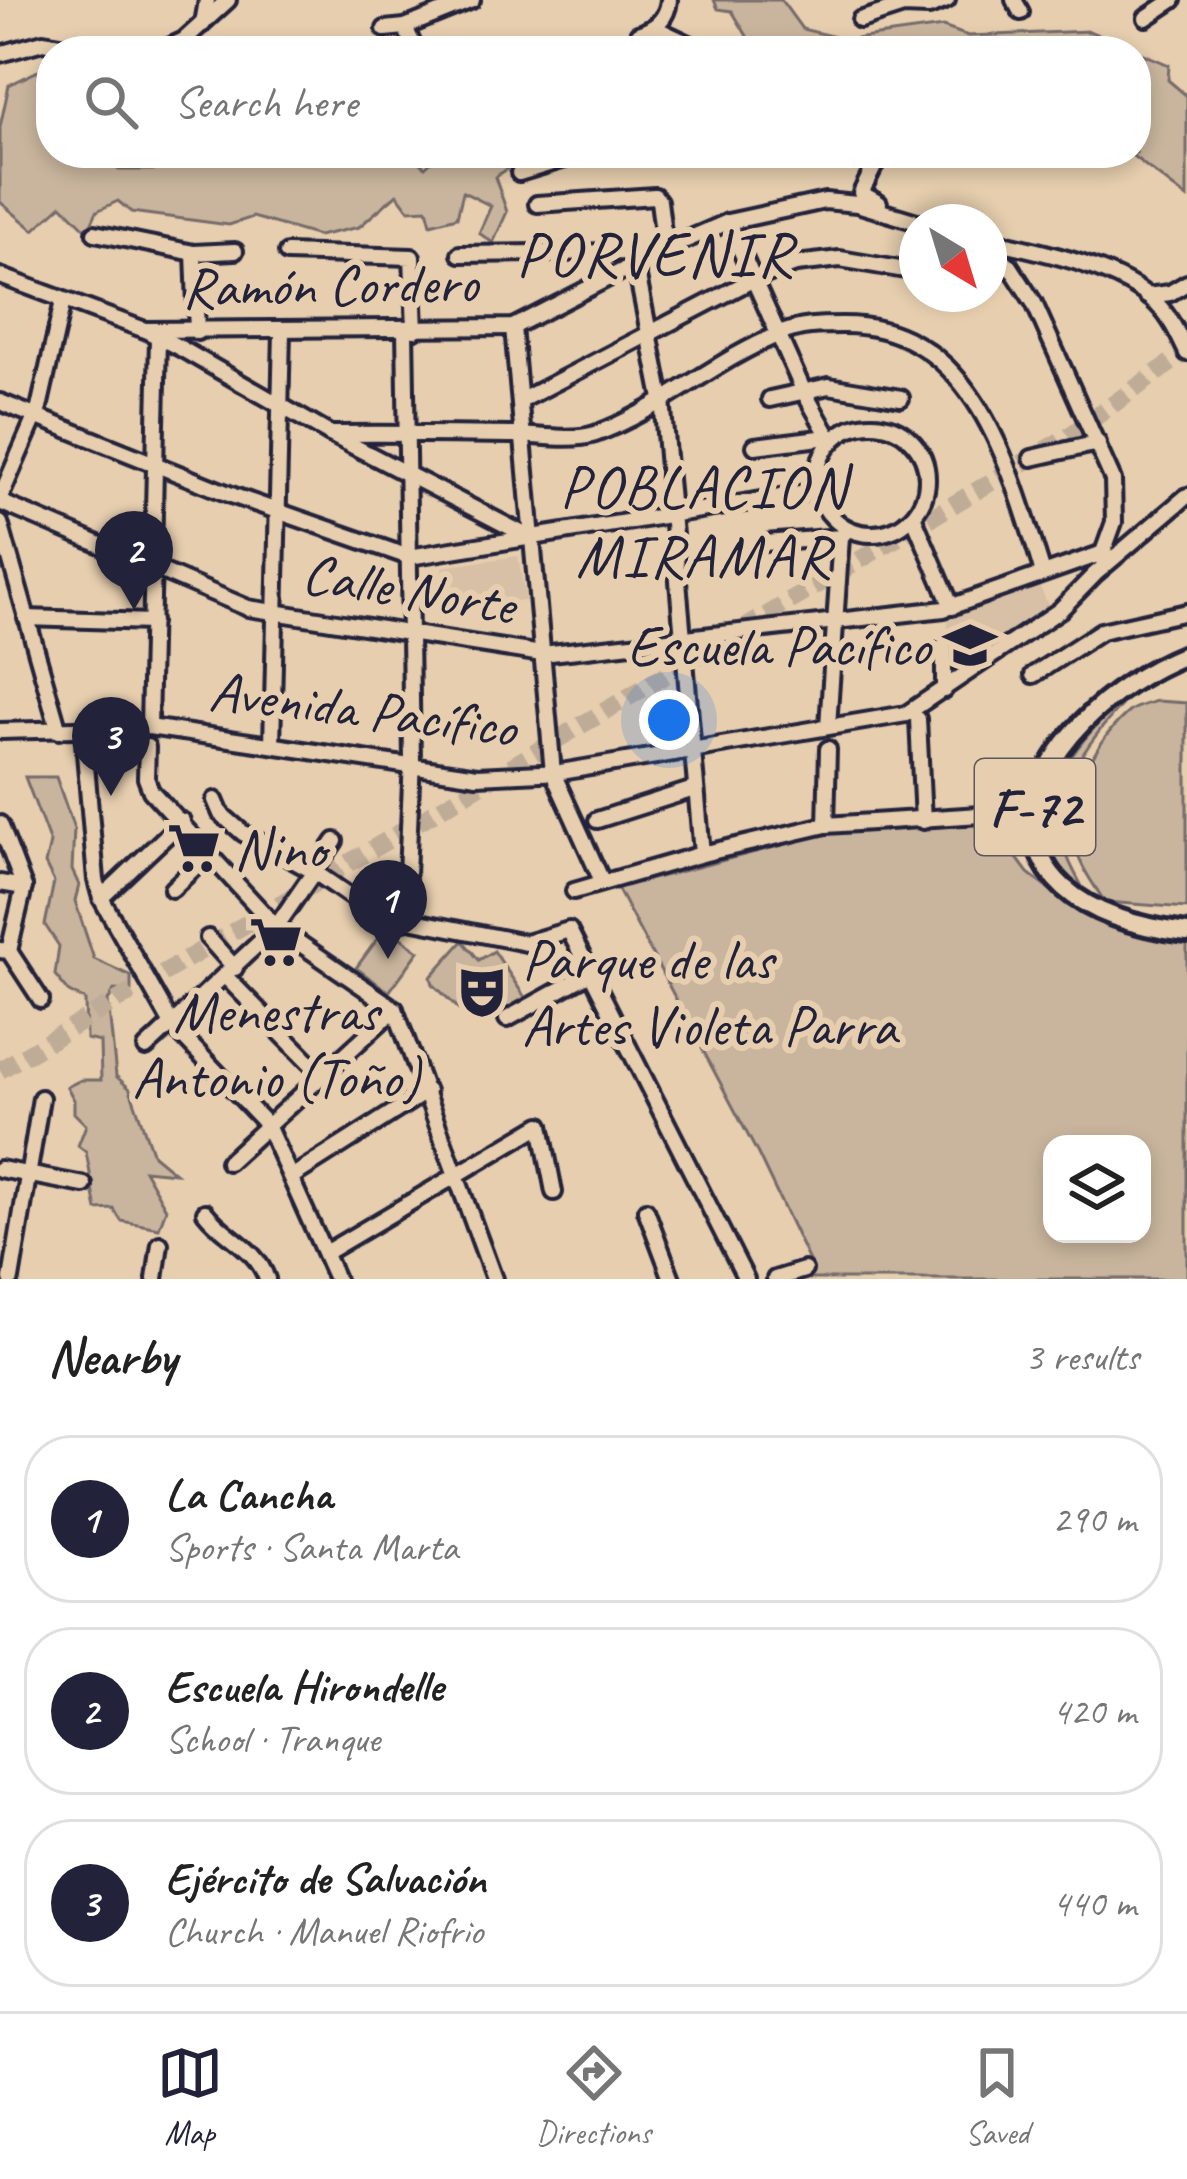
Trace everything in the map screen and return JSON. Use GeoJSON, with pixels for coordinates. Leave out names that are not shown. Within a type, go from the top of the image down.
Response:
{"type":"FeatureCollection","features":[{"type":"Feature","properties":{"kind":"main road","name":"F-72"},"geometry":{"type":"LineString","coordinates":[[1187,654],[1136,678],[1092,712],[1049,770],[1034,813],[1042,862],[1075,899],[1122,921],[1187,933]]}},
{"type":"Feature","properties":{"kind":"street"},"geometry":{"type":"LineString","coordinates":[[202,24],[207,0]]}},
{"type":"Feature","properties":{"kind":"street"},"geometry":{"type":"LineString","coordinates":[[188,36],[229,0]]}},
{"type":"Feature","properties":{"kind":"street"},"geometry":{"type":"LineString","coordinates":[[385,29],[405,27],[472,0]]}},
{"type":"Feature","properties":{"kind":"street"},"geometry":{"type":"LineString","coordinates":[[638,34],[655,28],[668,11],[669,0]]}},
{"type":"Feature","properties":{"kind":"street"},"geometry":{"type":"LineString","coordinates":[[860,20],[903,6],[929,8],[947,0]]}},
{"type":"Feature","properties":{"kind":"street"},"geometry":{"type":"LineString","coordinates":[[1145,18],[1173,0]]}},
{"type":"Feature","properties":{"kind":"street"},"geometry":{"type":"LineString","coordinates":[[405,27],[409,36]]}},
{"type":"Feature","properties":{"kind":"street"},"geometry":{"type":"LineString","coordinates":[[655,28],[672,36]]}},
{"type":"Feature","properties":{"kind":"street"},"geometry":{"type":"LineString","coordinates":[[0,54],[36,44]]}},
{"type":"Feature","properties":{"kind":"street"},"geometry":{"type":"LineString","coordinates":[[519,173],[536,168]]}},
{"type":"Feature","properties":{"kind":"street"},"geometry":{"type":"LineString","coordinates":[[874,168],[861,193],[899,210]]}},
{"type":"Feature","properties":{"kind":"street"},"geometry":{"type":"LineString","coordinates":[[536,203],[649,194],[659,201],[664,249]]}},
{"type":"Feature","properties":{"kind":"street","name":"Ramón Cordero"},"geometry":{"type":"LineString","coordinates":[[152,334],[513,328],[635,260],[728,222],[825,201],[899,217]]}},
{"type":"Feature","properties":{"kind":"street"},"geometry":{"type":"LineString","coordinates":[[728,222],[830,439]]}},
{"type":"Feature","properties":{"kind":"street"},"geometry":{"type":"LineString","coordinates":[[95,233],[194,253],[235,251]]}},
{"type":"Feature","properties":{"kind":"street"},"geometry":{"type":"LineString","coordinates":[[1007,247],[1045,254],[1117,278],[1147,296],[1174,327],[1187,353]]}},
{"type":"Feature","properties":{"kind":"street"},"geometry":{"type":"LineString","coordinates":[[460,254],[628,252],[635,260],[662,399],[702,854]]}},
{"type":"Feature","properties":{"kind":"street"},"geometry":{"type":"LineString","coordinates":[[194,253],[197,332]]}},
{"type":"Feature","properties":{"kind":"street"},"geometry":{"type":"LineString","coordinates":[[287,253],[412,257],[404,433],[411,635],[410,882],[405,921]]}},
{"type":"Feature","properties":{"kind":"street"},"geometry":{"type":"LineString","coordinates":[[1020,280],[1045,254]]}},
{"type":"Feature","properties":{"kind":"street"},"geometry":{"type":"LineString","coordinates":[[522,400],[754,279],[796,265],[840,259],[899,269]]}},
{"type":"Feature","properties":{"kind":"street"},"geometry":{"type":"LineString","coordinates":[[525,262],[635,260]]}},
{"type":"Feature","properties":{"kind":"street"},"geometry":{"type":"LineString","coordinates":[[1007,265],[1020,280],[1114,480],[1114,522],[1095,574]]}},
{"type":"Feature","properties":{"kind":"street"},"geometry":{"type":"LineString","coordinates":[[0,276],[152,334],[330,434],[529,537]]}},
{"type":"Feature","properties":{"kind":"street"},"geometry":{"type":"LineString","coordinates":[[1147,296],[1170,293],[1187,284]]}},
{"type":"Feature","properties":{"kind":"street"},"geometry":{"type":"LineString","coordinates":[[0,500],[37,413],[63,301]]}},
{"type":"Feature","properties":{"kind":"street"},"geometry":{"type":"LineString","coordinates":[[330,434],[595,434],[778,334],[808,325],[860,325],[900,332],[947,365],[998,442],[1009,462],[1043,573]]}},
{"type":"Feature","properties":{"kind":"street"},"geometry":{"type":"LineString","coordinates":[[513,328],[553,773],[602,881]]}},
{"type":"Feature","properties":{"kind":"street"},"geometry":{"type":"LineString","coordinates":[[272,745],[282,332]]}},
{"type":"Feature","properties":{"kind":"street"},"geometry":{"type":"LineString","coordinates":[[149,727],[154,566],[152,334]]}},
{"type":"Feature","properties":{"kind":"street"},"geometry":{"type":"LineString","coordinates":[[770,399],[842,386],[902,398]]}},
{"type":"Feature","properties":{"kind":"street"},"geometry":{"type":"LineString","coordinates":[[0,402],[279,512],[410,557],[818,491]]}},
{"type":"Feature","properties":{"kind":"street"},"geometry":{"type":"LineString","coordinates":[[755,446],[830,439],[882,425],[913,442],[927,474],[922,504],[913,516],[883,533],[765,544]]}},
{"type":"Feature","properties":{"kind":"street"},"geometry":{"type":"LineString","coordinates":[[828,726],[845,533],[818,491],[819,464],[830,439]]}},
{"type":"Feature","properties":{"kind":"street"},"geometry":{"type":"LineString","coordinates":[[1032,458],[1098,442]]}},
{"type":"Feature","properties":{"kind":"street","name":"Avenida Pacífico"},"geometry":{"type":"LineString","coordinates":[[0,731],[149,727],[477,776],[553,773],[906,714],[1060,610],[1187,496]]}},
{"type":"Feature","properties":{"kind":"street","name":"Calle Norte"},"geometry":{"type":"LineString","coordinates":[[0,500],[248,608],[542,654],[952,607],[1103,553]]}},
{"type":"Feature","properties":{"kind":"street"},"geometry":{"type":"LineString","coordinates":[[913,516],[952,607]]}},
{"type":"Feature","properties":{"kind":"street"},"geometry":{"type":"LineString","coordinates":[[1114,522],[1149,529]]}},
{"type":"Feature","properties":{"kind":"street"},"geometry":{"type":"LineString","coordinates":[[0,523],[59,730]]}},
{"type":"Feature","properties":{"kind":"street"},"geometry":{"type":"LineString","coordinates":[[1034,675],[1101,631],[1187,612]]}},
{"type":"Feature","properties":{"kind":"street"},"geometry":{"type":"LineString","coordinates":[[26,618],[152,622]]}},
{"type":"Feature","properties":{"kind":"street"},"geometry":{"type":"LineString","coordinates":[[944,645],[944,690]]}},
{"type":"Feature","properties":{"kind":"street"},"geometry":{"type":"LineString","coordinates":[[918,719],[923,820]]}},
{"type":"Feature","properties":{"kind":"street"},"geometry":{"type":"LineString","coordinates":[[83,730],[101,898],[172,1026],[267,1125],[336,1279]]}},
{"type":"Feature","properties":{"kind":"street"},"geometry":{"type":"LineString","coordinates":[[147,747],[147,785],[276,927],[395,1009],[494,1279]]}},
{"type":"Feature","properties":{"kind":"street"},"geometry":{"type":"LineString","coordinates":[[826,825],[828,748]]}},
{"type":"Feature","properties":{"kind":"street"},"geometry":{"type":"LineString","coordinates":[[574,891],[826,825],[996,814],[1017,784]]}},
{"type":"Feature","properties":{"kind":"street"},"geometry":{"type":"LineString","coordinates":[[597,820],[694,789]]}},
{"type":"Feature","properties":{"kind":"street"},"geometry":{"type":"LineString","coordinates":[[215,800],[221,814],[243,833],[313,871],[374,913],[526,943],[569,930],[746,1279]]}},
{"type":"Feature","properties":{"kind":"street"},"geometry":{"type":"LineString","coordinates":[[101,898],[182,821]]}},
{"type":"Feature","properties":{"kind":"street"},"geometry":{"type":"LineString","coordinates":[[0,824],[24,887],[4,951],[41,1000]]}},
{"type":"Feature","properties":{"kind":"street"},"geometry":{"type":"LineString","coordinates":[[146,1048],[276,927],[335,841]]}},
{"type":"Feature","properties":{"kind":"street"},"geometry":{"type":"LineString","coordinates":[[172,889],[209,854]]}},
{"type":"Feature","properties":{"kind":"street"},"geometry":{"type":"LineString","coordinates":[[0,884],[24,887]]}},
{"type":"Feature","properties":{"kind":"street"},"geometry":{"type":"LineString","coordinates":[[208,938],[230,972],[322,1076]]}},
{"type":"Feature","properties":{"kind":"street"},"geometry":{"type":"LineString","coordinates":[[507,1018],[592,972]]}},
{"type":"Feature","properties":{"kind":"street"},"geometry":{"type":"LineString","coordinates":[[228,1162],[395,1009]]}},
{"type":"Feature","properties":{"kind":"street"},"geometry":{"type":"LineString","coordinates":[[293,1176],[427,1091]]}},
{"type":"Feature","properties":{"kind":"street"},"geometry":{"type":"LineString","coordinates":[[11,1279],[41,1098]]}},
{"type":"Feature","properties":{"kind":"street"},"geometry":{"type":"LineString","coordinates":[[325,1253],[541,1125],[554,1192]]}},
{"type":"Feature","properties":{"kind":"street"},"geometry":{"type":"LineString","coordinates":[[0,1169],[84,1185]]}},
{"type":"Feature","properties":{"kind":"street"},"geometry":{"type":"LineString","coordinates":[[646,1210],[672,1279]]}},
{"type":"Feature","properties":{"kind":"street"},"geometry":{"type":"LineString","coordinates":[[205,1212],[219,1230],[255,1253],[267,1279]]}},
{"type":"Feature","properties":{"kind":"street"},"geometry":{"type":"LineString","coordinates":[[155,1279],[160,1244]]}},
{"type":"Feature","properties":{"kind":"street"},"geometry":{"type":"LineString","coordinates":[[775,1279],[804,1270]]}},
{"type":"Feature","properties":{"kind":"shaded area"},"geometry":{"type":"Polygon","coordinates":[[[714,0],[781,0],[802,29],[831,36],[747,36],[732,11],[718,9],[714,0]]]}},
{"type":"Feature","properties":{"kind":"shaded area"},"geometry":{"type":"Polygon","coordinates":[[[943,27],[968,36],[877,36],[943,27]]]}},
{"type":"Feature","properties":{"kind":"shaded area"},"geometry":{"type":"Polygon","coordinates":[[[1089,31],[1101,36],[968,36],[1089,31]]]}},
{"type":"Feature","properties":{"kind":"shaded area"},"geometry":{"type":"Polygon","coordinates":[[[1151,57],[1169,65],[1168,80],[1187,96],[1187,198],[1148,168],[1151,57]]]}},
{"type":"Feature","properties":{"kind":"shaded area"},"geometry":{"type":"Polygon","coordinates":[[[36,72],[36,168],[508,168],[495,177],[507,212],[493,243],[479,233],[491,206],[463,192],[457,217],[431,224],[427,209],[409,210],[397,194],[359,227],[318,236],[253,217],[229,225],[131,212],[118,201],[97,211],[88,231],[62,205],[34,230],[0,202],[0,127],[9,85],[36,72]]]}},
{"type":"Feature","properties":{"kind":"shaded area"},"geometry":{"type":"Polygon","coordinates":[[[518,556],[526,601],[446,601],[442,567],[518,556]]]}},
{"type":"Feature","properties":{"kind":"shaded area","name":"Escuela Pacífico"},"geometry":{"type":"Polygon","coordinates":[[[1039,585],[1049,607],[947,677],[948,614],[992,604],[1039,585]]]}},
{"type":"Feature","properties":{"kind":"shaded area"},"geometry":{"type":"Polygon","coordinates":[[[1133,693],[1080,759],[1063,799],[1062,840],[1089,900],[1058,863],[1049,839],[1048,815],[1064,768],[1079,746],[1133,693]]]}},
{"type":"Feature","properties":{"kind":"shaded area"},"geometry":{"type":"Polygon","coordinates":[[[1156,701],[1187,703],[1187,908],[1105,902],[1081,862],[1073,835],[1075,802],[1097,751],[1130,711],[1156,701]]]}},
{"type":"Feature","properties":{"kind":"shaded area"},"geometry":{"type":"Polygon","coordinates":[[[25,777],[56,777],[74,829],[72,870],[79,885],[75,901],[94,959],[131,976],[131,991],[114,990],[108,1001],[116,1076],[130,1089],[153,1155],[175,1173],[144,1170],[166,1209],[159,1228],[121,1221],[114,1209],[97,1210],[86,1152],[78,1146],[86,1125],[74,1113],[67,1087],[81,1080],[101,1080],[100,1042],[86,1039],[85,1000],[69,992],[55,975],[59,946],[45,925],[54,882],[45,864],[50,843],[25,777]]]}},
{"type":"Feature","properties":{"kind":"shaded area"},"geometry":{"type":"Polygon","coordinates":[[[1005,823],[1014,854],[1028,873],[1066,902],[1112,926],[1187,938],[1187,1279],[810,1279],[809,1261],[758,1154],[617,888],[841,830],[1005,823]]]}},
{"type":"Feature","properties":{"kind":"shaded area"},"geometry":{"type":"Polygon","coordinates":[[[386,927],[419,951],[389,992],[356,968],[386,927]]]}},
{"type":"Feature","properties":{"kind":"shaded area","name":"Parque de las Artes Violeta Parra"},"geometry":{"type":"Polygon","coordinates":[[[463,941],[479,960],[494,951],[526,999],[499,1015],[486,997],[462,1012],[431,977],[463,941]]]}},
{"type":"Feature","properties":{"kind":"tunnel"},"geometry":{"type":"LineString","coordinates":[[0,1070],[1072,434],[1187,351]]}},
{"type":"Feature","properties":{"kind":"place","name":"Escuela Hirondelle"},"geometry":{"type":"Point","coordinates":[134,610]}},
{"type":"Feature","properties":{"kind":"place","name":"Escuela Pacífico"},"geometry":{"type":"Point","coordinates":[970,645]}},
{"type":"Feature","properties":{"kind":"place","name":"Ejército de Salvación"},"geometry":{"type":"Point","coordinates":[111,796]}},
{"type":"Feature","properties":{"kind":"place","name":"Nino"},"geometry":{"type":"Point","coordinates":[194,848]}},
{"type":"Feature","properties":{"kind":"place","name":"Menestras Antonio (Toño)"},"geometry":{"type":"Point","coordinates":[276,942]}},
{"type":"Feature","properties":{"kind":"place","name":"La Cancha"},"geometry":{"type":"Point","coordinates":[388,959]}},
{"type":"Feature","properties":{"kind":"place","name":"Parque de las Artes Violeta Parra"},"geometry":{"type":"Point","coordinates":[482,992]}},
{"type":"Feature","properties":{"kind":"district","name":"PORVENIR"},"geometry":{"type":"Point","coordinates":[655,253]}},
{"type":"Feature","properties":{"kind":"district","name":"POBLACION MIRAMAR"},"geometry":{"type":"Point","coordinates":[704,520]}}]}
